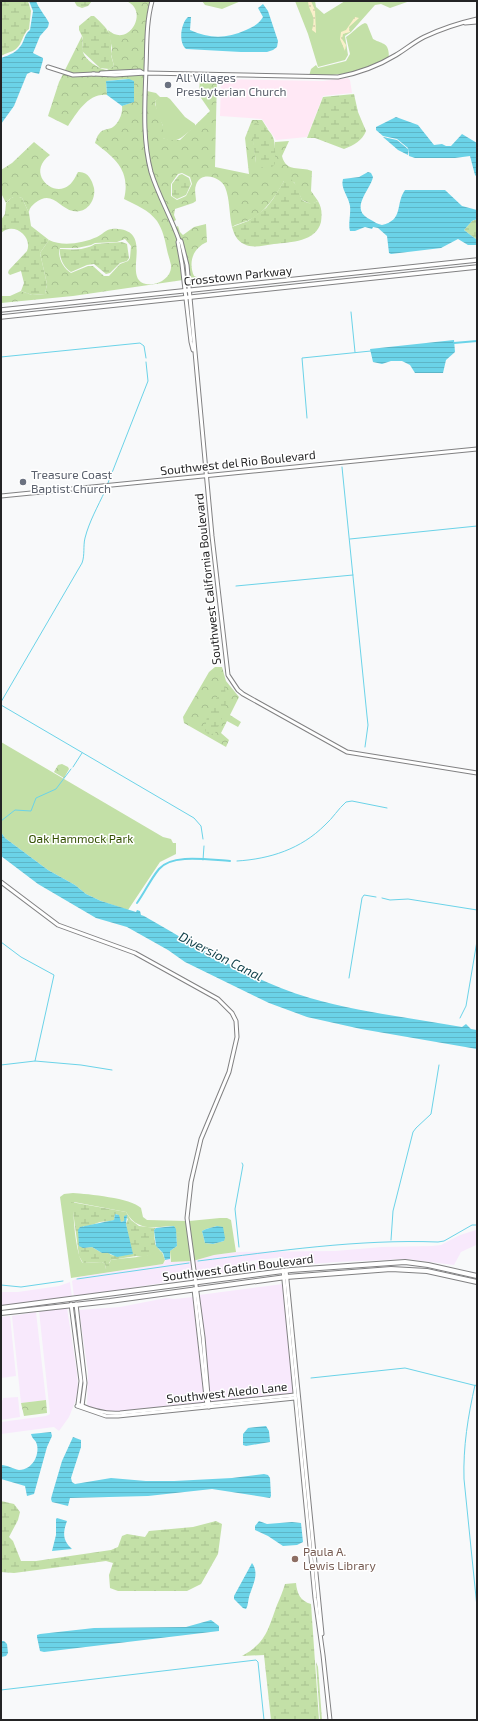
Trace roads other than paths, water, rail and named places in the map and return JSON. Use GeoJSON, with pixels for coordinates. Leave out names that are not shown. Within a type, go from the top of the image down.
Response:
{"type":"FeatureCollection","features":[{"type":"Feature","properties":{"kind":"main road","name":"Crosstown Parkway"},"geometry":{"type":"LineString","coordinates":[[1,310],[477,260]]}},
{"type":"Feature","properties":{"kind":"main road","name":"Crosstown Parkway"},"geometry":{"type":"LineString","coordinates":[[1,317],[477,267]]}},
{"type":"Feature","properties":{"kind":"main road","name":"Southwest Gatlin Boulevard"},"geometry":{"type":"LineString","coordinates":[[1,1308],[284,1270],[405,1262],[428,1265],[477,1276]]}},
{"type":"Feature","properties":{"kind":"main road","name":"Southwest Gatlin Boulevard"},"geometry":{"type":"LineString","coordinates":[[1,1313],[285,1277],[407,1269],[427,1271],[477,1282]]}},
{"type":"Feature","properties":{"kind":"street","name":"Southwest California Boulevard"},"geometry":{"type":"LineString","coordinates":[[152,1],[147,27],[144,73],[145,126],[150,165],[155,185],[179,240],[181,241],[185,256],[191,342],[228,675],[238,690],[258,703],[347,752],[477,773]]}},
{"type":"Feature","properties":{"kind":"street"},"geometry":{"type":"LineString","coordinates":[[48,68],[73,75],[118,73],[140,70],[144,73],[338,77],[352,75],[373,67],[424,37],[477,19]]}},
{"type":"Feature","properties":{"kind":"street"},"geometry":{"type":"LineString","coordinates":[[459,24],[477,22]]}},
{"type":"Feature","properties":{"kind":"street","name":"Southwest del Rio Boulevard"},"geometry":{"type":"LineString","coordinates":[[1,496],[477,449]]}},
{"type":"Feature","properties":{"kind":"street"},"geometry":{"type":"LineString","coordinates":[[1,882],[58,925],[135,953],[218,999],[232,1012],[236,1021],[238,1031],[231,1063],[201,1139],[189,1193],[187,1218],[208,1406]]}},
{"type":"Feature","properties":{"kind":"street"},"geometry":{"type":"LineString","coordinates":[[284,1270],[330,1720]]}},
{"type":"Feature","properties":{"kind":"street"},"geometry":{"type":"LineString","coordinates":[[74,1304],[81,1381],[78,1405]]}},
{"type":"Feature","properties":{"kind":"street"},"geometry":{"type":"LineString","coordinates":[[74,1304],[85,1383],[82,1406]]}},
{"type":"Feature","properties":{"kind":"street","name":"Southwest Aledo Lane"},"geometry":{"type":"LineString","coordinates":[[78,1405],[100,1414],[114,1416],[296,1396]]}},
{"type":"Feature","properties":{"kind":"street","name":"Southwest Aledo Lane"},"geometry":{"type":"LineString","coordinates":[[78,1405],[112,1414],[208,1406]]}},
{"type":"Feature","properties":{"kind":"water"},"geometry":{"type":"Polygon","coordinates":[[[29,1],[36,1],[49,23],[48,27],[40,36],[33,53],[43,58],[43,60],[39,74],[31,72],[27,74],[14,106],[1,124],[1,58],[16,51],[30,30],[33,11],[29,1]]]}},
{"type":"Feature","properties":{"kind":"water"},"geometry":{"type":"Polygon","coordinates":[[[263,4],[268,11],[278,41],[277,47],[273,50],[267,52],[241,52],[186,49],[182,42],[182,28],[188,17],[191,17],[190,30],[197,33],[218,37],[232,35],[251,28],[258,23],[263,17],[258,8],[263,4]]]}},
{"type":"Feature","properties":{"kind":"water"},"geometry":{"type":"Polygon","coordinates":[[[129,79],[134,81],[134,102],[122,106],[107,95],[106,81],[129,79]]]}},
{"type":"Feature","properties":{"kind":"water"},"geometry":{"type":"Polygon","coordinates":[[[396,117],[418,125],[434,145],[442,144],[451,146],[462,134],[477,143],[477,177],[475,175],[470,156],[455,158],[415,158],[409,156],[408,148],[397,139],[383,136],[376,130],[376,127],[396,117]]]}},
{"type":"Feature","properties":{"kind":"water"},"geometry":{"type":"Polygon","coordinates":[[[383,137],[397,140],[408,149],[408,155],[398,150],[383,137]]]}},
{"type":"Feature","properties":{"kind":"water"},"geometry":{"type":"Polygon","coordinates":[[[368,172],[371,173],[373,177],[362,200],[361,211],[364,216],[382,225],[389,223],[398,211],[402,195],[405,190],[445,190],[462,206],[477,210],[477,219],[472,221],[464,230],[477,240],[477,245],[468,245],[458,239],[441,248],[391,254],[389,253],[387,236],[378,228],[373,227],[372,229],[365,227],[355,231],[350,231],[350,206],[342,182],[343,179],[359,177],[368,172]]]}},
{"type":"Feature","properties":{"kind":"water"},"geometry":{"type":"Polygon","coordinates":[[[454,340],[455,352],[446,360],[443,373],[415,373],[410,365],[402,361],[391,361],[382,364],[373,362],[370,349],[454,340]]]}},
{"type":"Feature","properties":{"kind":"water"},"geometry":{"type":"Polygon","coordinates":[[[1,832],[5,838],[48,870],[75,885],[86,894],[101,901],[136,912],[137,910],[140,911],[141,915],[204,951],[266,982],[310,998],[347,1007],[462,1027],[466,1024],[471,1029],[477,1030],[477,1049],[361,1029],[307,1017],[269,1003],[185,962],[168,950],[127,927],[96,918],[38,884],[1,856],[1,832]]]}},
{"type":"Feature","properties":{"kind":"water"},"geometry":{"type":"Polygon","coordinates":[[[115,1214],[119,1215],[121,1222],[124,1221],[124,1216],[127,1215],[126,1224],[133,1254],[117,1257],[108,1253],[102,1253],[92,1247],[83,1248],[79,1246],[78,1230],[80,1227],[114,1220],[115,1214]]]}},
{"type":"Feature","properties":{"kind":"water"},"geometry":{"type":"Polygon","coordinates":[[[174,1226],[176,1229],[177,1246],[170,1251],[170,1259],[165,1260],[163,1253],[156,1246],[154,1230],[156,1228],[174,1226]]]}},
{"type":"Feature","properties":{"kind":"water"},"geometry":{"type":"Polygon","coordinates":[[[217,1226],[223,1227],[225,1238],[224,1241],[213,1244],[205,1243],[202,1231],[217,1226]]]}},
{"type":"Feature","properties":{"kind":"water"},"geometry":{"type":"Polygon","coordinates":[[[266,1426],[269,1431],[270,1442],[246,1446],[243,1445],[243,1434],[248,1428],[266,1426]]]}},
{"type":"Feature","properties":{"kind":"water"},"geometry":{"type":"Polygon","coordinates":[[[51,1432],[52,1436],[47,1447],[34,1494],[27,1496],[25,1486],[1,1479],[1,1465],[19,1470],[28,1467],[35,1460],[37,1456],[37,1446],[31,1434],[51,1432]]]}},
{"type":"Feature","properties":{"kind":"water"},"geometry":{"type":"Polygon","coordinates":[[[73,1437],[81,1440],[81,1447],[71,1478],[72,1482],[75,1484],[111,1478],[146,1481],[174,1481],[232,1478],[264,1474],[268,1475],[270,1478],[271,1496],[270,1498],[212,1489],[148,1496],[70,1498],[68,1506],[52,1502],[51,1499],[62,1461],[73,1437]]]}},
{"type":"Feature","properties":{"kind":"water"},"geometry":{"type":"Polygon","coordinates":[[[57,1518],[67,1521],[64,1536],[66,1542],[72,1549],[52,1551],[56,1535],[57,1518]]]}},
{"type":"Feature","properties":{"kind":"water"},"geometry":{"type":"Polygon","coordinates":[[[259,1521],[267,1524],[292,1522],[301,1523],[303,1542],[297,1545],[283,1546],[268,1536],[255,1530],[255,1526],[259,1521]]]}},
{"type":"Feature","properties":{"kind":"water"},"geometry":{"type":"Polygon","coordinates":[[[252,1563],[255,1571],[255,1580],[246,1609],[234,1599],[234,1596],[252,1563]]]}},
{"type":"Feature","properties":{"kind":"water"},"geometry":{"type":"Polygon","coordinates":[[[211,1620],[219,1626],[219,1631],[44,1652],[40,1651],[37,1637],[37,1635],[40,1634],[94,1628],[186,1627],[211,1620]]]}},
{"type":"Feature","properties":{"kind":"water"},"geometry":{"type":"Polygon","coordinates":[[[1,1641],[4,1641],[7,1644],[8,1653],[6,1656],[1,1657],[1,1641]]]}},
{"type":"Feature","properties":{"kind":"waterway"},"geometry":{"type":"LineString","coordinates":[[351,312],[355,352]]}},
{"type":"Feature","properties":{"kind":"waterway"},"geometry":{"type":"LineString","coordinates":[[454,343],[477,341]]}},
{"type":"Feature","properties":{"kind":"waterway"},"geometry":{"type":"LineString","coordinates":[[1,357],[140,343],[144,346],[146,358]]}},
{"type":"Feature","properties":{"kind":"waterway"},"geometry":{"type":"LineString","coordinates":[[307,418],[302,358],[371,351]]}},
{"type":"Feature","properties":{"kind":"waterway"},"geometry":{"type":"LineString","coordinates":[[108,483],[148,381],[146,362]]}},
{"type":"Feature","properties":{"kind":"waterway"},"geometry":{"type":"LineString","coordinates":[[342,467],[368,725],[365,747]]}},
{"type":"Feature","properties":{"kind":"waterway"},"geometry":{"type":"LineString","coordinates":[[1,702],[82,563],[84,541],[94,514],[105,491]]}},
{"type":"Feature","properties":{"kind":"waterway"},"geometry":{"type":"LineString","coordinates":[[350,539],[477,526]]}},
{"type":"Feature","properties":{"kind":"waterway"},"geometry":{"type":"LineString","coordinates":[[236,586],[353,575]]}},
{"type":"Feature","properties":{"kind":"waterway"},"geometry":{"type":"LineString","coordinates":[[1,705],[194,818],[201,826],[203,839]]}},
{"type":"Feature","properties":{"kind":"waterway"},"geometry":{"type":"LineString","coordinates":[[73,767],[82,753]]}},
{"type":"Feature","properties":{"kind":"waterway"},"geometry":{"type":"LineString","coordinates":[[1,821],[15,810],[31,811],[36,798],[56,789],[71,769]]}},
{"type":"Feature","properties":{"kind":"waterway"},"geometry":{"type":"LineString","coordinates":[[237,861],[273,855],[295,846],[316,833],[346,802],[352,801],[387,808]]}},
{"type":"Feature","properties":{"kind":"waterway"},"geometry":{"type":"LineString","coordinates":[[203,860],[204,846]]}},
{"type":"Feature","properties":{"kind":"waterway"},"geometry":{"type":"LineString","coordinates":[[137,903],[156,873],[165,864],[182,859],[230,861]]}},
{"type":"Feature","properties":{"kind":"waterway"},"geometry":{"type":"LineString","coordinates":[[349,978],[362,898],[364,895],[376,897]]}},
{"type":"Feature","properties":{"kind":"waterway"},"geometry":{"type":"LineString","coordinates":[[382,898],[390,900],[408,899],[477,910]]}},
{"type":"Feature","properties":{"kind":"waterway"},"geometry":{"type":"LineString","coordinates":[[460,1018],[466,1006],[477,941]]}},
{"type":"Feature","properties":{"kind":"waterway"},"geometry":{"type":"LineString","coordinates":[[1,942],[21,957],[54,975],[35,1061]]}},
{"type":"Feature","properties":{"kind":"waterway"},"geometry":{"type":"LineString","coordinates":[[1,1065],[35,1061],[81,1065],[112,1070]]}},
{"type":"Feature","properties":{"kind":"waterway"},"geometry":{"type":"LineString","coordinates":[[391,1240],[393,1211],[413,1132],[431,1114],[439,1065]]}},
{"type":"Feature","properties":{"kind":"waterway"},"geometry":{"type":"LineString","coordinates":[[239,1247],[235,1209],[243,1165],[242,1163]]}},
{"type":"Feature","properties":{"kind":"waterway"},"geometry":{"type":"LineString","coordinates":[[198,1261],[348,1244],[378,1242],[438,1242],[444,1241],[472,1225],[477,1225]]}},
{"type":"Feature","properties":{"kind":"waterway"},"geometry":{"type":"LineString","coordinates":[[77,1279],[189,1263]]}},
{"type":"Feature","properties":{"kind":"waterway"},"geometry":{"type":"LineString","coordinates":[[1,1285],[21,1287],[63,1281]]}},
{"type":"Feature","properties":{"kind":"waterway"},"geometry":{"type":"LineString","coordinates":[[311,1378],[405,1368],[477,1386]]}},
{"type":"Feature","properties":{"kind":"waterway"},"geometry":{"type":"LineString","coordinates":[[475,1385],[466,1432],[464,1479],[477,1607]]}},
{"type":"Feature","properties":{"kind":"waterway"},"geometry":{"type":"LineString","coordinates":[[1,1690],[256,1660],[258,1662],[264,1720]]}},
{"type":"Feature","properties":{"kind":"place","name":"All Villages Presbyterian Church"},"geometry":{"type":"Point","coordinates":[168,85]}},
{"type":"Feature","properties":{"kind":"place","name":"Treasure Coast Baptist Church"},"geometry":{"type":"Point","coordinates":[23,482]}},
{"type":"Feature","properties":{"kind":"place","name":"Paula A. Lewis Library"},"geometry":{"type":"Point","coordinates":[295,1559]}},
{"type":"Feature","properties":{"kind":"park label","name":"Oak Hammock Park"},"geometry":{"type":"Point","coordinates":[81,839]}},
{"type":"Feature","properties":{"kind":"water label","name":"Diversion Canal"},"geometry":{"type":"Point","coordinates":[221,956]}}]}
